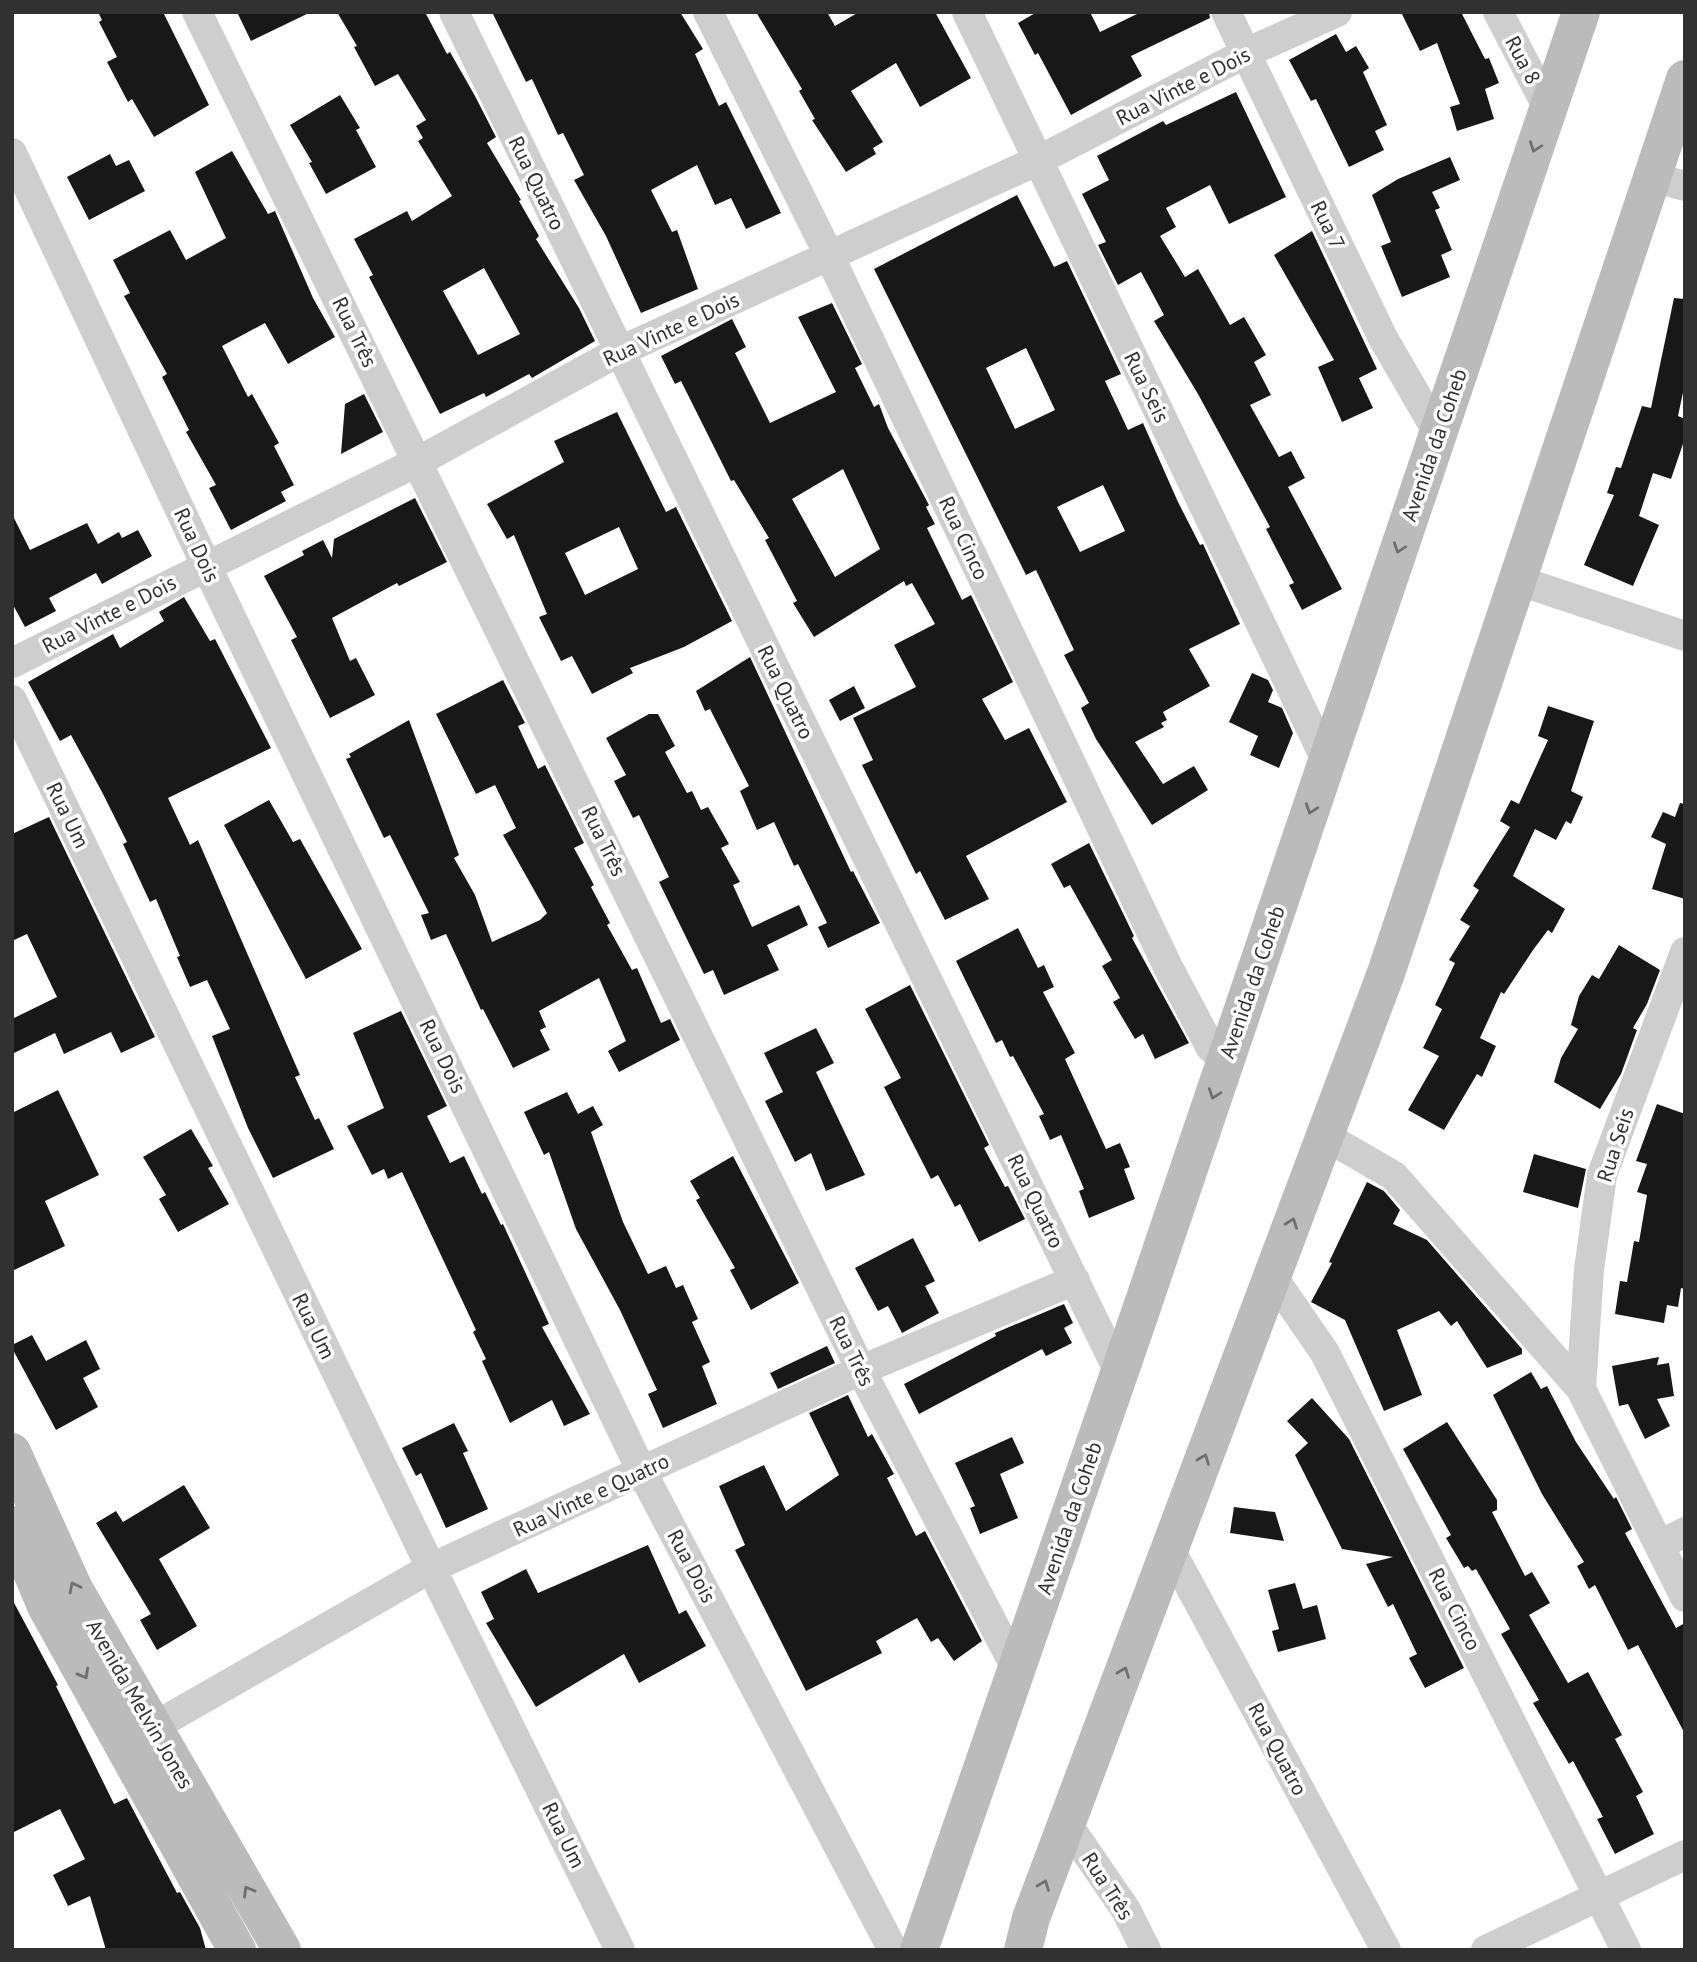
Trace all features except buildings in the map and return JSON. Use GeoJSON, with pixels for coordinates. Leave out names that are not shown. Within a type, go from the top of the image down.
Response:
{"type":"FeatureCollection","features":[{"type":"Feature","properties":{"kind":"main road","name":"Avenida da Coheb"},"geometry":{"type":"LineString","coordinates":[[919,1950],[1226,1059],[1581,12]]}},
{"type":"Feature","properties":{"kind":"main road"},"geometry":{"type":"LineString","coordinates":[[1023,1950],[1067,1824],[1386,973],[1517,580],[1669,181],[1685,79]]}},
{"type":"Feature","properties":{"kind":"main road","name":"Avenida Melvin Jones"},"geometry":{"type":"LineString","coordinates":[[12,1452],[237,1950]]}},
{"type":"Feature","properties":{"kind":"main road","name":"Avenida Melvin Jones"},"geometry":{"type":"LineString","coordinates":[[12,1525],[46,1606],[139,1736],[282,1950]]}},
{"type":"Feature","properties":{"kind":"street","name":"Rua Três"},"geometry":{"type":"LineString","coordinates":[[197,12],[419,461],[861,1370],[1016,1668]]}},
{"type":"Feature","properties":{"kind":"street","name":"Rua Quatro"},"geometry":{"type":"LineString","coordinates":[[454,12],[1119,1372]]}},
{"type":"Feature","properties":{"kind":"street","name":"Rua Cinco"},"geometry":{"type":"LineString","coordinates":[[708,12],[829,255],[1168,967],[1210,1048],[1226,1059]]}},
{"type":"Feature","properties":{"kind":"street","name":"Rua Seis"},"geometry":{"type":"LineString","coordinates":[[967,12],[1327,762]]}},
{"type":"Feature","properties":{"kind":"street","name":"Rua 7"},"geometry":{"type":"LineString","coordinates":[[1226,12],[1383,338],[1438,433]]}},
{"type":"Feature","properties":{"kind":"street","name":"Rua Vinte e Dois"},"geometry":{"type":"LineString","coordinates":[[12,663],[419,461],[618,352],[1039,160],[1246,53],[1337,12]]}},
{"type":"Feature","properties":{"kind":"street","name":"Rua 8"},"geometry":{"type":"LineString","coordinates":[[1498,12],[1548,108]]}},
{"type":"Feature","properties":{"kind":"street","name":"Rua Dois"},"geometry":{"type":"LineString","coordinates":[[12,153],[206,565],[642,1472],[893,1950]]}},
{"type":"Feature","properties":{"kind":"street"},"geometry":{"type":"LineString","coordinates":[[1517,580],[1685,636]]}},
{"type":"Feature","properties":{"kind":"street","name":"Rua Um"},"geometry":{"type":"LineString","coordinates":[[12,700],[620,1950]]}},
{"type":"Feature","properties":{"kind":"street","name":"Rua Seis"},"geometry":{"type":"LineString","coordinates":[[1581,1389],[1588,1270],[1602,1175],[1685,952]]}},
{"type":"Feature","properties":{"kind":"street"},"geometry":{"type":"LineString","coordinates":[[1325,1136],[1394,1176],[1581,1389],[1672,1538],[1685,1597]]}},
{"type":"Feature","properties":{"kind":"street","name":"Rua Cinco"},"geometry":{"type":"LineString","coordinates":[[1272,1276],[1325,1353],[1626,1950]]}},
{"type":"Feature","properties":{"kind":"street","name":"Rua Vinte e Quatro"},"geometry":{"type":"LineString","coordinates":[[139,1736],[432,1568],[861,1370],[1075,1280]]}},
{"type":"Feature","properties":{"kind":"street","name":"Rua Quatro"},"geometry":{"type":"LineString","coordinates":[[1170,1549],[1386,1950]]}},
{"type":"Feature","properties":{"kind":"street","name":"Rua Três"},"geometry":{"type":"LineString","coordinates":[[1067,1824],[1126,1910],[1146,1950]]}},
{"type":"Feature","properties":{"kind":"street"},"geometry":{"type":"LineString","coordinates":[[1486,1950],[1685,1855]]}}]}
